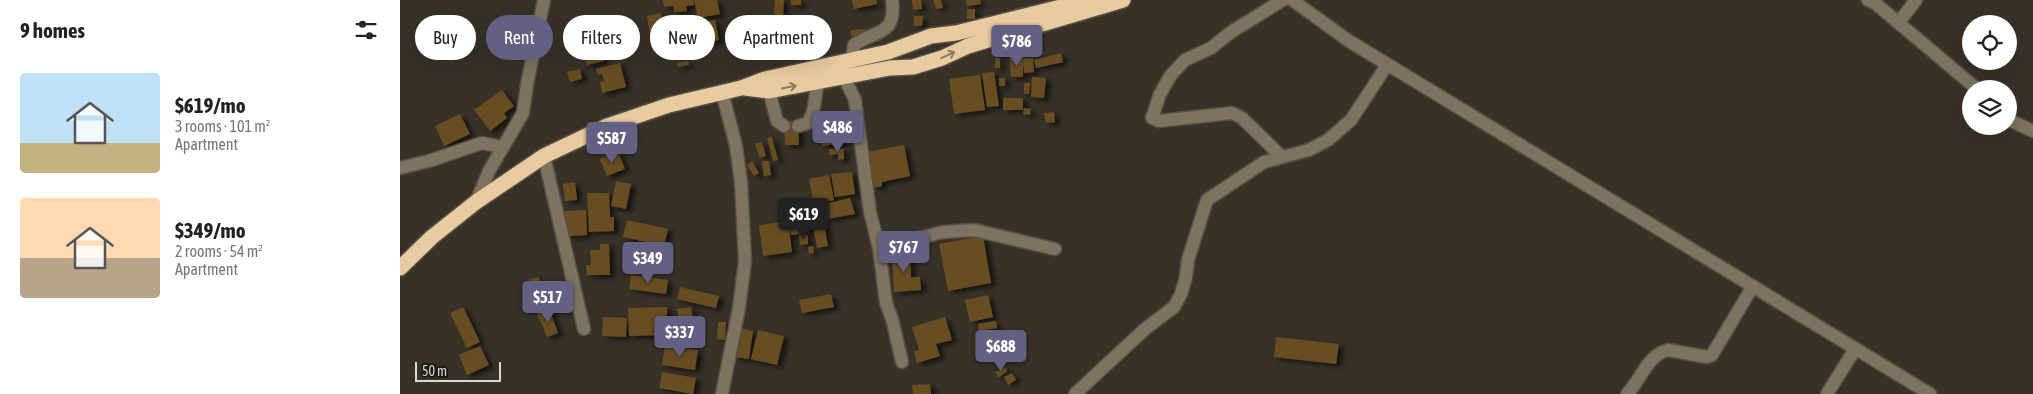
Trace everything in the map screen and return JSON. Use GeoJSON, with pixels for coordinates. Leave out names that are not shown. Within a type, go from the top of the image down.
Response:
{"type":"FeatureCollection","features":[{"type":"Feature","properties":{"kind":"highway"},"geometry":{"type":"LineString","coordinates":[[400,268],[432,237],[476,202],[544,156],[607,126],[669,105],[741,88],[765,80],[888,52],[931,36],[956,33],[1089,0]]}},
{"type":"Feature","properties":{"kind":"highway"},"geometry":{"type":"LineString","coordinates":[[741,88],[769,91],[890,68],[913,66],[942,58],[968,46],[1123,0]]}},
{"type":"Feature","properties":{"kind":"street"},"geometry":{"type":"LineString","coordinates":[[476,202],[489,171],[523,113],[544,0]]}},
{"type":"Feature","properties":{"kind":"street"},"geometry":{"type":"LineString","coordinates":[[852,60],[854,45],[882,32],[888,27],[892,18],[892,0]]}},
{"type":"Feature","properties":{"kind":"street"},"geometry":{"type":"LineString","coordinates":[[1282,157],[1242,118],[1232,113],[1159,121],[1152,118],[1160,94],[1171,75],[1184,60],[1211,48],[1231,32],[1283,0]]}},
{"type":"Feature","properties":{"kind":"street"},"geometry":{"type":"LineString","coordinates":[[1292,0],[1317,20],[1387,65],[1930,394]]}},
{"type":"Feature","properties":{"kind":"street"},"geometry":{"type":"LineString","coordinates":[[1868,0],[1899,22],[1967,80]]}},
{"type":"Feature","properties":{"kind":"street"},"geometry":{"type":"LineString","coordinates":[[1899,22],[1916,0]]}},
{"type":"Feature","properties":{"kind":"street"},"geometry":{"type":"LineString","coordinates":[[1075,394],[1145,330],[1174,307],[1181,294],[1188,260],[1207,200],[1264,162],[1309,150],[1322,143],[1351,120],[1387,65]]}},
{"type":"Feature","properties":{"kind":"street"},"geometry":{"type":"LineString","coordinates":[[844,77],[855,100],[870,212],[879,248],[886,303],[892,318],[902,362]]}},
{"type":"Feature","properties":{"kind":"street"},"geometry":{"type":"LineString","coordinates":[[798,126],[808,123],[813,112],[818,81]]}},
{"type":"Feature","properties":{"kind":"street"},"geometry":{"type":"LineString","coordinates":[[769,91],[777,122],[784,126]]}},
{"type":"Feature","properties":{"kind":"street"},"geometry":{"type":"LineString","coordinates":[[722,92],[736,146],[742,182],[746,261],[722,394]]}},
{"type":"Feature","properties":{"kind":"street"},"geometry":{"type":"LineString","coordinates":[[2017,124],[2033,131]]}},
{"type":"Feature","properties":{"kind":"street"},"geometry":{"type":"LineString","coordinates":[[400,168],[429,161],[482,143],[502,147]]}},
{"type":"Feature","properties":{"kind":"street"},"geometry":{"type":"LineString","coordinates":[[544,156],[584,329]]}},
{"type":"Feature","properties":{"kind":"street"},"geometry":{"type":"LineString","coordinates":[[879,248],[943,232],[974,230],[1055,249]]}},
{"type":"Feature","properties":{"kind":"street"},"geometry":{"type":"LineString","coordinates":[[1627,394],[1634,387],[1653,357],[1662,352],[1668,350],[1707,357],[1712,355],[1753,286]]}},
{"type":"Feature","properties":{"kind":"street"},"geometry":{"type":"LineString","coordinates":[[1827,394],[1854,349]]}},
{"type":"Feature","properties":{"kind":"building"},"geometry":{"type":"Polygon","coordinates":[[[663,0],[693,0],[694,5],[686,6],[687,11],[675,12],[673,6],[664,7],[663,0]]]}},
{"type":"Feature","properties":{"kind":"building"},"geometry":{"type":"Polygon","coordinates":[[[694,0],[717,0],[720,14],[697,15],[694,0]]]}},
{"type":"Feature","properties":{"kind":"building"},"geometry":{"type":"Polygon","coordinates":[[[775,0],[784,0],[783,15],[774,15],[775,0]]]}},
{"type":"Feature","properties":{"kind":"building"},"geometry":{"type":"Polygon","coordinates":[[[791,0],[801,0],[801,5],[791,5],[791,0]]]}},
{"type":"Feature","properties":{"kind":"building"},"geometry":{"type":"Polygon","coordinates":[[[852,0],[876,0],[877,4],[854,9],[852,0]]]}},
{"type":"Feature","properties":{"kind":"building"},"geometry":{"type":"Polygon","coordinates":[[[912,0],[921,0],[922,9],[913,10],[912,0]]]}},
{"type":"Feature","properties":{"kind":"building"},"geometry":{"type":"Polygon","coordinates":[[[933,0],[941,0],[943,8],[936,9],[933,0]]]}},
{"type":"Feature","properties":{"kind":"building"},"geometry":{"type":"Polygon","coordinates":[[[966,0],[980,0],[981,4],[967,6],[966,0]]]}},
{"type":"Feature","properties":{"kind":"building"},"geometry":{"type":"Polygon","coordinates":[[[967,9],[975,9],[975,19],[967,19],[967,9]]]}},
{"type":"Feature","properties":{"kind":"building"},"geometry":{"type":"Polygon","coordinates":[[[650,15],[650,34],[647,16],[650,15]]]}},
{"type":"Feature","properties":{"kind":"building"},"geometry":{"type":"Polygon","coordinates":[[[914,16],[923,16],[922,26],[914,26],[914,16]]]}},
{"type":"Feature","properties":{"kind":"building"},"geometry":{"type":"Polygon","coordinates":[[[715,20],[719,40],[715,41],[715,20]]]}},
{"type":"Feature","properties":{"kind":"building"},"geometry":{"type":"Polygon","coordinates":[[[866,29],[866,35],[851,37],[851,30],[866,29]]]}},
{"type":"Feature","properties":{"kind":"building"},"geometry":{"type":"Polygon","coordinates":[[[1061,53],[1063,62],[1036,68],[1034,60],[1061,53]]]}},
{"type":"Feature","properties":{"kind":"building"},"geometry":{"type":"Polygon","coordinates":[[[1023,57],[1023,77],[1011,77],[1010,58],[1023,57]]]}},
{"type":"Feature","properties":{"kind":"building"},"geometry":{"type":"Polygon","coordinates":[[[995,58],[1000,58],[1000,68],[995,68],[995,58]]]}},
{"type":"Feature","properties":{"kind":"building"},"geometry":{"type":"Polygon","coordinates":[[[1023,58],[1033,58],[1034,72],[1024,73],[1023,58]]]}},
{"type":"Feature","properties":{"kind":"building"},"geometry":{"type":"Polygon","coordinates":[[[586,60],[604,60],[604,61],[587,65],[586,60]]]}},
{"type":"Feature","properties":{"kind":"building"},"geometry":{"type":"Polygon","coordinates":[[[688,61],[689,65],[678,67],[677,63],[688,61]]]}},
{"type":"Feature","properties":{"kind":"building"},"geometry":{"type":"Polygon","coordinates":[[[620,63],[626,87],[602,93],[600,82],[604,81],[602,74],[598,75],[596,69],[620,63]]]}},
{"type":"Feature","properties":{"kind":"building"},"geometry":{"type":"Polygon","coordinates":[[[580,69],[582,79],[570,82],[567,72],[580,69]]]}},
{"type":"Feature","properties":{"kind":"building"},"geometry":{"type":"Polygon","coordinates":[[[994,72],[999,106],[987,107],[982,73],[994,72]]]}},
{"type":"Feature","properties":{"kind":"building"},"geometry":{"type":"Polygon","coordinates":[[[980,75],[985,110],[954,114],[949,79],[980,75]]]}},
{"type":"Feature","properties":{"kind":"building"},"geometry":{"type":"Polygon","coordinates":[[[1032,77],[1046,78],[1044,98],[1031,97],[1032,77]]]}},
{"type":"Feature","properties":{"kind":"building"},"geometry":{"type":"Polygon","coordinates":[[[999,78],[1005,78],[1005,86],[999,86],[999,78]]]}},
{"type":"Feature","properties":{"kind":"building"},"geometry":{"type":"Polygon","coordinates":[[[1024,83],[1030,83],[1029,94],[1024,94],[1024,83]]]}},
{"type":"Feature","properties":{"kind":"building"},"geometry":{"type":"Polygon","coordinates":[[[502,90],[514,106],[504,113],[507,118],[490,131],[474,110],[502,90]]]}},
{"type":"Feature","properties":{"kind":"building"},"geometry":{"type":"Polygon","coordinates":[[[1003,98],[1023,98],[1023,110],[1003,110],[1003,98]]]}},
{"type":"Feature","properties":{"kind":"building"},"geometry":{"type":"Polygon","coordinates":[[[1024,108],[1031,109],[1030,115],[1023,114],[1024,108]]]}},
{"type":"Feature","properties":{"kind":"building"},"geometry":{"type":"Polygon","coordinates":[[[1054,112],[1055,122],[1046,123],[1044,113],[1054,112]]]}},
{"type":"Feature","properties":{"kind":"building"},"geometry":{"type":"Polygon","coordinates":[[[460,114],[470,134],[444,146],[435,126],[460,114]]]}},
{"type":"Feature","properties":{"kind":"building"},"geometry":{"type":"Polygon","coordinates":[[[833,116],[834,128],[842,127],[844,143],[822,146],[819,118],[833,116]]]}},
{"type":"Feature","properties":{"kind":"building"},"geometry":{"type":"Polygon","coordinates":[[[798,120],[799,145],[785,145],[784,121],[798,120]]]}},
{"type":"Feature","properties":{"kind":"building"},"geometry":{"type":"Polygon","coordinates":[[[772,137],[778,160],[773,161],[767,138],[772,137]]]}},
{"type":"Feature","properties":{"kind":"building"},"geometry":{"type":"Polygon","coordinates":[[[762,142],[766,156],[760,158],[755,144],[762,142]]]}},
{"type":"Feature","properties":{"kind":"building"},"geometry":{"type":"Polygon","coordinates":[[[904,145],[910,176],[882,182],[882,186],[873,188],[866,152],[904,145]]]}},
{"type":"Feature","properties":{"kind":"building"},"geometry":{"type":"Polygon","coordinates":[[[829,149],[844,149],[844,159],[838,160],[838,154],[829,155],[829,149]]]}},
{"type":"Feature","properties":{"kind":"building"},"geometry":{"type":"Polygon","coordinates":[[[618,152],[625,169],[607,176],[600,159],[618,152]]]}},
{"type":"Feature","properties":{"kind":"building"},"geometry":{"type":"Polygon","coordinates":[[[752,161],[759,173],[754,176],[747,165],[752,161]]]}},
{"type":"Feature","properties":{"kind":"building"},"geometry":{"type":"Polygon","coordinates":[[[762,161],[769,161],[771,175],[764,176],[762,161]]]}},
{"type":"Feature","properties":{"kind":"building"},"geometry":{"type":"Polygon","coordinates":[[[852,172],[855,194],[835,197],[831,174],[852,172]]]}},
{"type":"Feature","properties":{"kind":"building"},"geometry":{"type":"Polygon","coordinates":[[[829,175],[834,200],[814,204],[809,179],[829,175]]]}},
{"type":"Feature","properties":{"kind":"building"},"geometry":{"type":"Polygon","coordinates":[[[616,181],[631,184],[626,209],[611,206],[616,181]]]}},
{"type":"Feature","properties":{"kind":"building"},"geometry":{"type":"Polygon","coordinates":[[[575,182],[577,200],[565,201],[563,184],[575,182]]]}},
{"type":"Feature","properties":{"kind":"building"},"geometry":{"type":"Polygon","coordinates":[[[587,193],[609,193],[610,217],[614,217],[614,231],[589,232],[587,193]]]}},
{"type":"Feature","properties":{"kind":"building"},"geometry":{"type":"Polygon","coordinates":[[[850,198],[855,214],[827,219],[825,204],[850,198]]]}},
{"type":"Feature","properties":{"kind":"building"},"geometry":{"type":"Polygon","coordinates":[[[821,204],[828,246],[817,248],[810,206],[821,204]]]}},
{"type":"Feature","properties":{"kind":"building"},"geometry":{"type":"Polygon","coordinates":[[[804,205],[809,233],[791,235],[787,208],[804,205]]]}},
{"type":"Feature","properties":{"kind":"building"},"geometry":{"type":"Polygon","coordinates":[[[586,210],[587,235],[566,236],[564,211],[586,210]]]}},
{"type":"Feature","properties":{"kind":"building"},"geometry":{"type":"Polygon","coordinates":[[[627,220],[668,229],[664,246],[623,237],[627,220]]]}},
{"type":"Feature","properties":{"kind":"building"},"geometry":{"type":"Polygon","coordinates":[[[788,221],[792,252],[763,256],[759,225],[788,221]]]}},
{"type":"Feature","properties":{"kind":"building"},"geometry":{"type":"Polygon","coordinates":[[[799,235],[808,235],[808,244],[800,245],[799,235]]]}},
{"type":"Feature","properties":{"kind":"building"},"geometry":{"type":"Polygon","coordinates":[[[983,236],[991,283],[948,291],[939,244],[983,236]]]}},
{"type":"Feature","properties":{"kind":"building"},"geometry":{"type":"Polygon","coordinates":[[[600,244],[609,244],[610,275],[587,275],[586,265],[591,265],[590,250],[600,250],[600,244]]]}},
{"type":"Feature","properties":{"kind":"building"},"geometry":{"type":"Polygon","coordinates":[[[813,246],[814,253],[809,254],[808,247],[813,246]]]}},
{"type":"Feature","properties":{"kind":"building"},"geometry":{"type":"Polygon","coordinates":[[[892,252],[910,252],[911,277],[920,277],[921,290],[894,292],[892,252]]]}},
{"type":"Feature","properties":{"kind":"building"},"geometry":{"type":"Polygon","coordinates":[[[631,275],[668,280],[666,294],[629,289],[631,275]]]}},
{"type":"Feature","properties":{"kind":"building"},"geometry":{"type":"Polygon","coordinates":[[[539,277],[543,296],[532,297],[529,279],[539,277]]]}},
{"type":"Feature","properties":{"kind":"building"},"geometry":{"type":"Polygon","coordinates":[[[680,287],[719,296],[716,308],[677,299],[680,287]]]}},
{"type":"Feature","properties":{"kind":"building"},"geometry":{"type":"Polygon","coordinates":[[[831,294],[834,307],[802,313],[799,300],[831,294]]]}},
{"type":"Feature","properties":{"kind":"building"},"geometry":{"type":"Polygon","coordinates":[[[547,295],[550,304],[535,308],[533,299],[547,295]]]}},
{"type":"Feature","properties":{"kind":"building"},"geometry":{"type":"Polygon","coordinates":[[[988,295],[993,317],[970,322],[965,300],[988,295]]]}},
{"type":"Feature","properties":{"kind":"building"},"geometry":{"type":"Polygon","coordinates":[[[463,307],[480,342],[467,348],[450,313],[463,307]]]}},
{"type":"Feature","properties":{"kind":"building"},"geometry":{"type":"Polygon","coordinates":[[[667,307],[667,335],[629,336],[628,308],[667,307]]]}},
{"type":"Feature","properties":{"kind":"building"},"geometry":{"type":"Polygon","coordinates":[[[691,307],[697,343],[683,345],[677,309],[691,307]]]}},
{"type":"Feature","properties":{"kind":"building"},"geometry":{"type":"Polygon","coordinates":[[[549,308],[558,333],[547,337],[537,313],[549,308]]]}},
{"type":"Feature","properties":{"kind":"building"},"geometry":{"type":"Polygon","coordinates":[[[603,317],[627,318],[626,337],[602,336],[603,317]]]}},
{"type":"Feature","properties":{"kind":"building"},"geometry":{"type":"Polygon","coordinates":[[[945,317],[952,340],[936,344],[940,356],[917,363],[914,352],[919,350],[912,327],[945,317]]]}},
{"type":"Feature","properties":{"kind":"building"},"geometry":{"type":"Polygon","coordinates":[[[996,321],[997,328],[979,331],[978,324],[996,321]]]}},
{"type":"Feature","properties":{"kind":"building"},"geometry":{"type":"Polygon","coordinates":[[[718,322],[726,322],[725,340],[717,339],[718,322]]]}},
{"type":"Feature","properties":{"kind":"building"},"geometry":{"type":"Polygon","coordinates":[[[738,328],[753,331],[749,359],[734,357],[738,328]]]}},
{"type":"Feature","properties":{"kind":"building"},"geometry":{"type":"Polygon","coordinates":[[[758,330],[784,336],[777,365],[751,359],[758,330]]]}},
{"type":"Feature","properties":{"kind":"building"},"geometry":{"type":"Polygon","coordinates":[[[1276,337],[1339,344],[1336,364],[1274,357],[1276,337]]]}},
{"type":"Feature","properties":{"kind":"building"},"geometry":{"type":"Polygon","coordinates":[[[480,346],[489,365],[467,375],[459,355],[480,346]]]}},
{"type":"Feature","properties":{"kind":"building"},"geometry":{"type":"Polygon","coordinates":[[[665,346],[698,350],[695,370],[662,365],[665,346]]]}},
{"type":"Feature","properties":{"kind":"building"},"geometry":{"type":"Polygon","coordinates":[[[1005,367],[1007,371],[998,378],[995,372],[1005,367]]]}},
{"type":"Feature","properties":{"kind":"building"},"geometry":{"type":"Polygon","coordinates":[[[662,372],[696,378],[693,394],[659,388],[662,372]]]}},
{"type":"Feature","properties":{"kind":"building"},"geometry":{"type":"Polygon","coordinates":[[[1012,373],[1016,380],[1008,385],[1004,377],[1012,373]]]}},
{"type":"Feature","properties":{"kind":"building"},"geometry":{"type":"Polygon","coordinates":[[[930,384],[931,394],[913,394],[912,385],[930,384]]]}}]}
